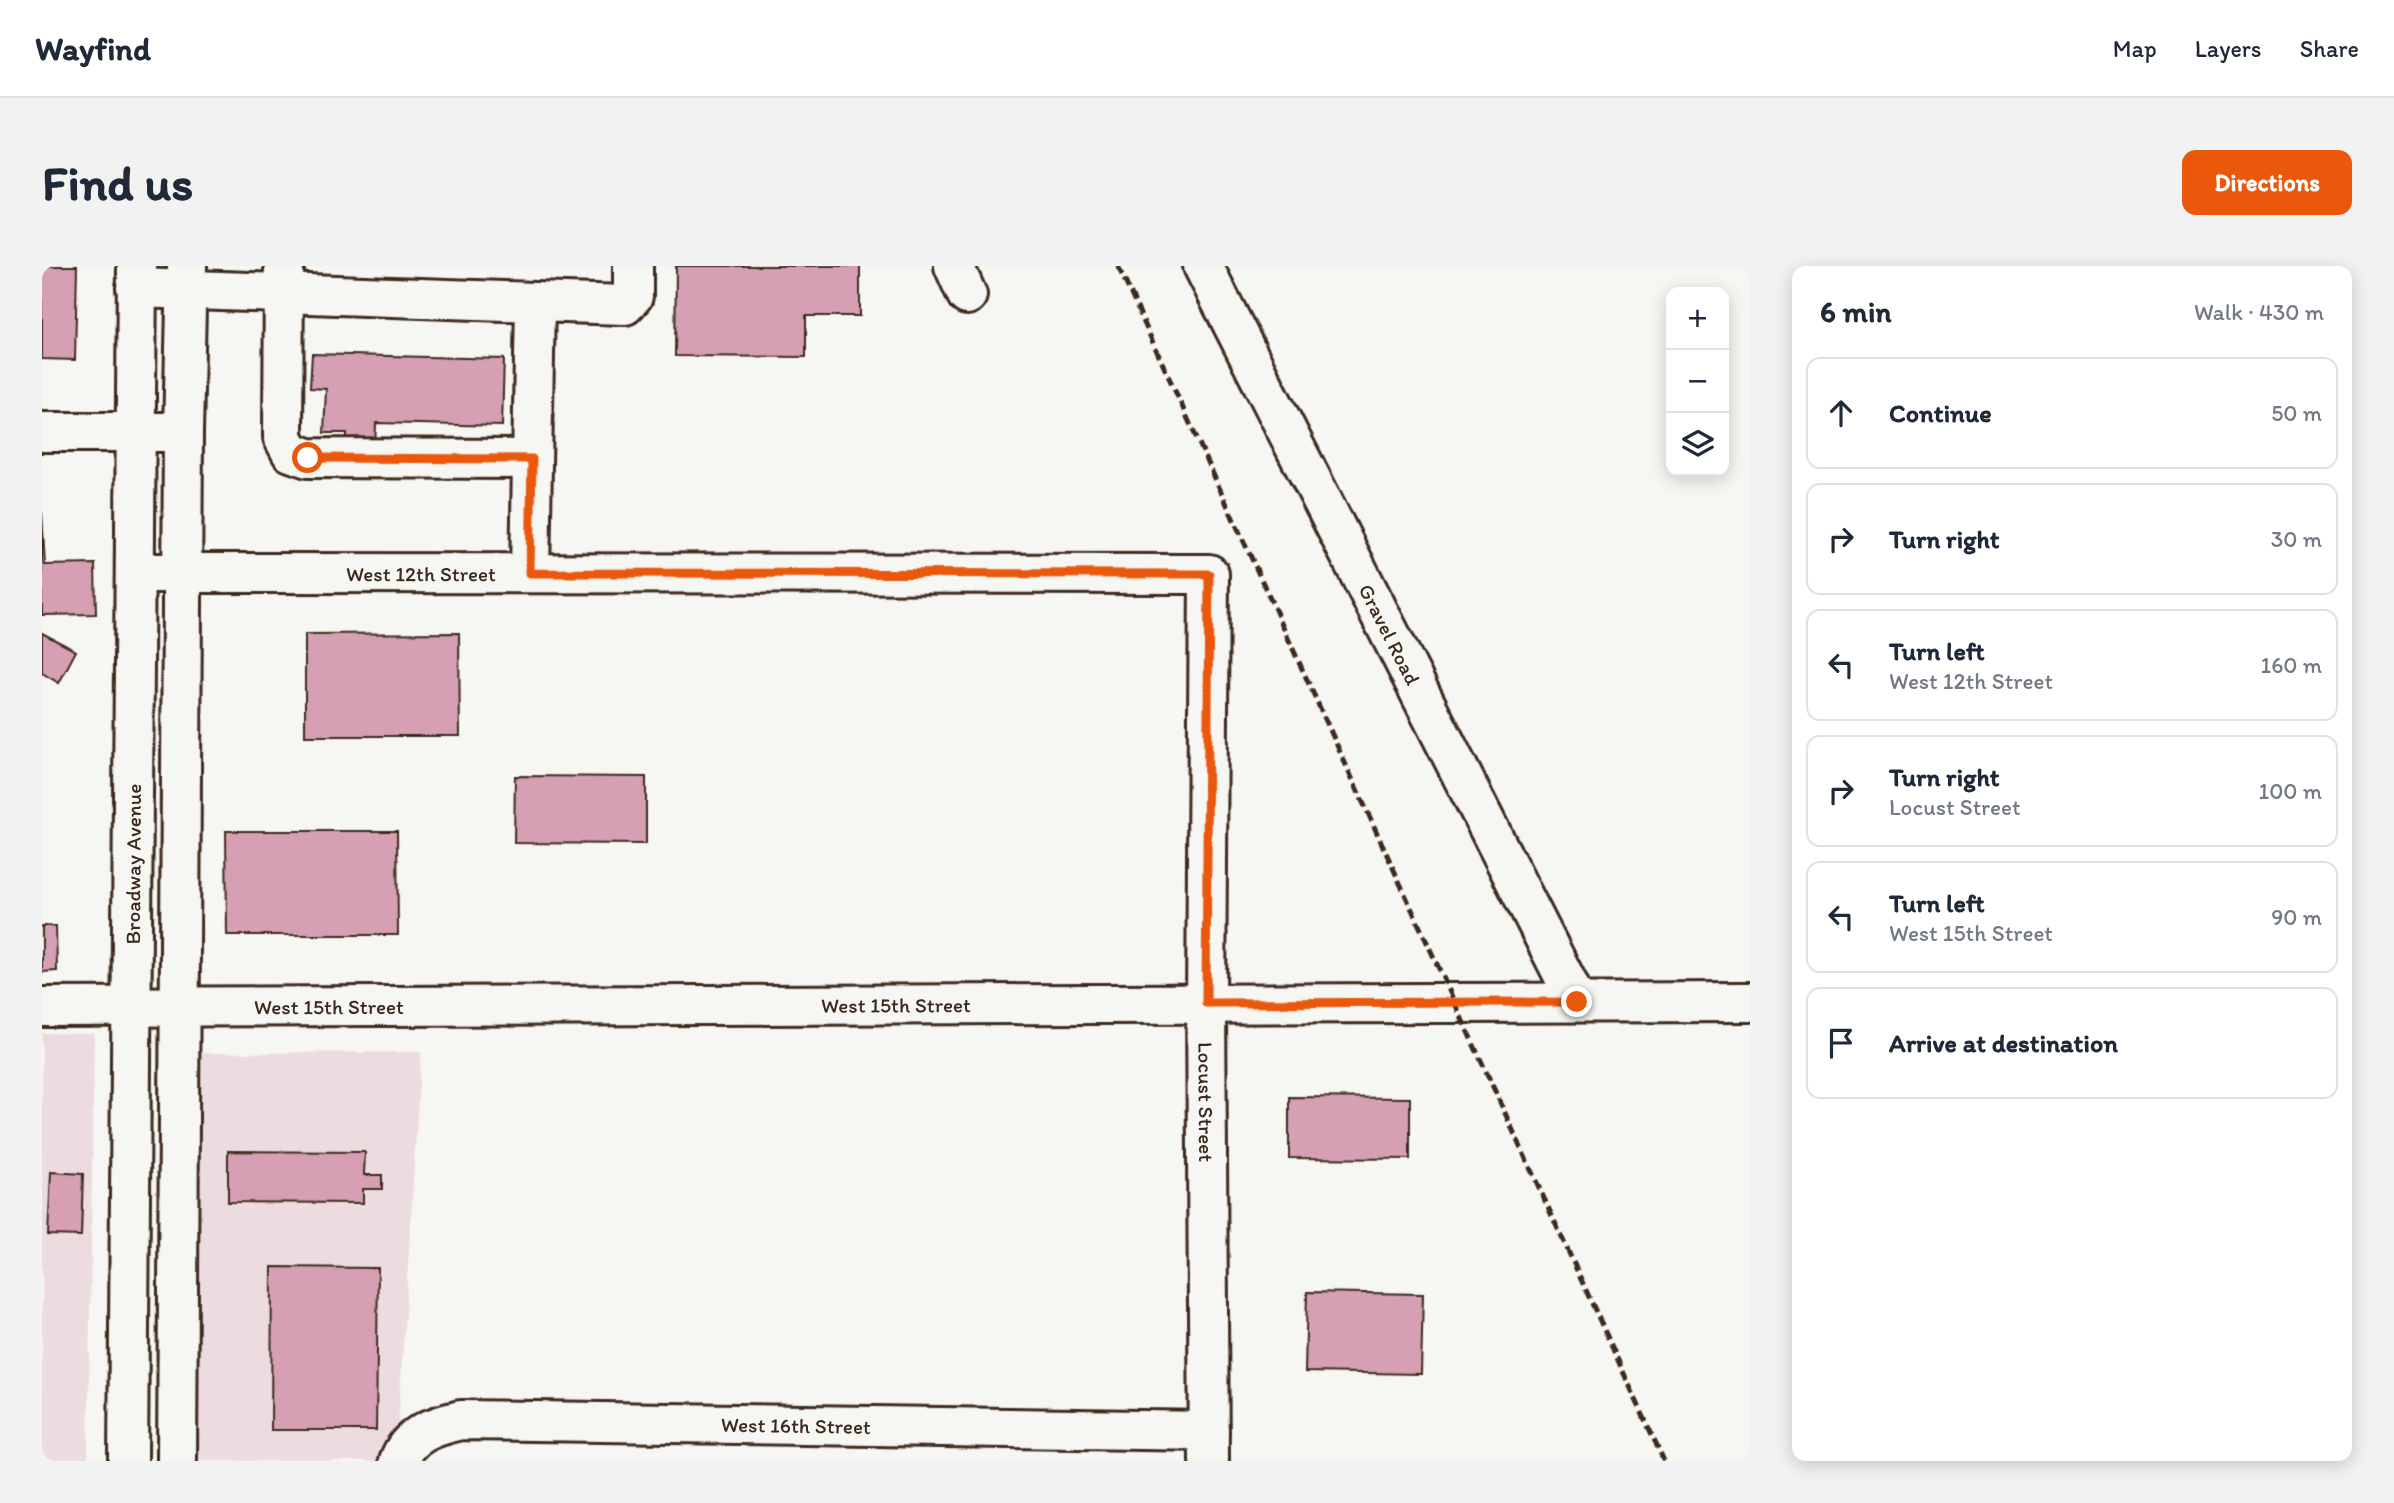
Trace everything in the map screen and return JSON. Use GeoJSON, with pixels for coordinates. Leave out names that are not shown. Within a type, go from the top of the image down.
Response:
{"type":"FeatureCollection","features":[{"type":"Feature","properties":{"kind":"main road"},"geometry":{"type":"LineString","coordinates":[[137,277],[284,279],[535,302],[625,306],[633,296],[633,266]]}},
{"type":"Feature","properties":{"kind":"main road","name":"Gravel Road"},"geometry":{"type":"LineString","coordinates":[[1203,266],[1577,1002]]}},
{"type":"Feature","properties":{"kind":"main road","name":"Broadway Avenue"},"geometry":{"type":"LineString","coordinates":[[128,1461],[137,277]]}},
{"type":"Feature","properties":{"kind":"main road"},"geometry":{"type":"LineString","coordinates":[[177,1461],[183,432],[187,278]]}},
{"type":"Feature","properties":{"kind":"main road"},"geometry":{"type":"LineString","coordinates":[[284,279],[283,437],[291,452],[308,458],[532,459]]}},
{"type":"Feature","properties":{"kind":"main road"},"geometry":{"type":"LineString","coordinates":[[530,573],[535,302]]}},
{"type":"Feature","properties":{"kind":"main road"},"geometry":{"type":"LineString","coordinates":[[42,432],[183,432]]}},
{"type":"Feature","properties":{"kind":"main road","name":"West 12th Street"},"geometry":{"type":"LineString","coordinates":[[136,573],[1209,574]]}},
{"type":"Feature","properties":{"kind":"main road","name":"Locust Street"},"geometry":{"type":"LineString","coordinates":[[1209,574],[1206,1003],[1209,1446]]}},
{"type":"Feature","properties":{"kind":"main road","name":"West 15th Street"},"geometry":{"type":"LineString","coordinates":[[42,1007],[1742,1002]]}},
{"type":"Feature","properties":{"kind":"main road","name":"West 16th Street"},"geometry":{"type":"LineString","coordinates":[[399,1461],[415,1437],[437,1425],[461,1420],[1209,1446]]}},
{"type":"Feature","properties":{"kind":"shaded area"},"geometry":{"type":"Polygon","coordinates":[[[42,1033],[94,1034],[88,1461],[42,1461],[42,1033]]]}},
{"type":"Feature","properties":{"kind":"shaded area"},"geometry":{"type":"Polygon","coordinates":[[[421,1052],[396,1461],[189,1461],[200,1053],[421,1052]]]}},
{"type":"Feature","properties":{"kind":"building"},"geometry":{"type":"Polygon","coordinates":[[[42,266],[77,266],[75,360],[42,359],[42,266]]]}},
{"type":"Feature","properties":{"kind":"building"},"geometry":{"type":"Polygon","coordinates":[[[676,266],[860,266],[860,316],[806,316],[806,357],[675,356],[676,266]]]}},
{"type":"Feature","properties":{"kind":"building"},"geometry":{"type":"Polygon","coordinates":[[[312,354],[504,359],[502,426],[376,423],[375,449],[347,448],[347,433],[324,433],[326,389],[310,388],[312,354]]]}},
{"type":"Feature","properties":{"kind":"building"},"geometry":{"type":"Polygon","coordinates":[[[42,512],[45,565],[95,564],[96,614],[42,615],[42,512]]]}},
{"type":"Feature","properties":{"kind":"building"},"geometry":{"type":"Polygon","coordinates":[[[42,633],[76,651],[59,683],[42,673],[42,633]]]}},
{"type":"Feature","properties":{"kind":"building"},"geometry":{"type":"Polygon","coordinates":[[[459,633],[460,736],[305,736],[305,634],[459,633]]]}},
{"type":"Feature","properties":{"kind":"building"},"geometry":{"type":"Polygon","coordinates":[[[515,776],[646,777],[646,844],[514,843],[515,776]]]}},
{"type":"Feature","properties":{"kind":"building"},"geometry":{"type":"Polygon","coordinates":[[[226,831],[397,831],[398,935],[227,935],[226,831]]]}},
{"type":"Feature","properties":{"kind":"building"},"geometry":{"type":"Polygon","coordinates":[[[42,926],[56,926],[57,971],[42,972],[42,926]]]}},
{"type":"Feature","properties":{"kind":"building"},"geometry":{"type":"Polygon","coordinates":[[[1289,1097],[1410,1098],[1410,1159],[1289,1158],[1289,1097]]]}},
{"type":"Feature","properties":{"kind":"building"},"geometry":{"type":"Polygon","coordinates":[[[228,1151],[365,1152],[364,1175],[382,1175],[382,1189],[363,1189],[363,1203],[228,1202],[228,1151]]]}},
{"type":"Feature","properties":{"kind":"building"},"geometry":{"type":"Polygon","coordinates":[[[51,1172],[83,1174],[81,1236],[48,1235],[51,1172]]]}},
{"type":"Feature","properties":{"kind":"building"},"geometry":{"type":"Polygon","coordinates":[[[272,1267],[378,1268],[376,1430],[271,1430],[272,1267]]]}},
{"type":"Feature","properties":{"kind":"building"},"geometry":{"type":"Polygon","coordinates":[[[1307,1292],[1423,1294],[1421,1374],[1305,1372],[1307,1292]]]}},
{"type":"Feature","properties":{"kind":"railway"},"geometry":{"type":"LineString","coordinates":[[1118,266],[1664,1461]]}},
{"type":"Feature","properties":{"kind":"route"},"geometry":{"type":"LineString","coordinates":[[308,458],[532,459],[530,573],[1209,574],[1206,1003],[1577,1002]]}}]}
